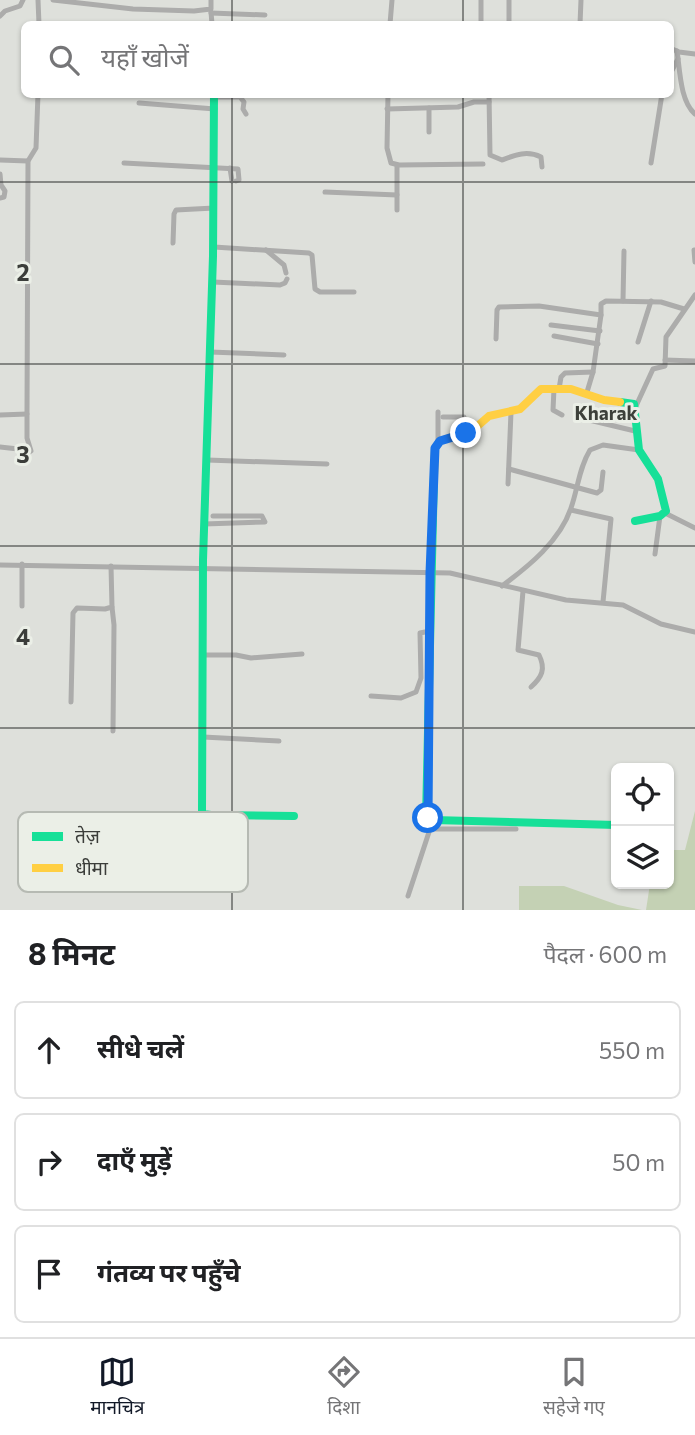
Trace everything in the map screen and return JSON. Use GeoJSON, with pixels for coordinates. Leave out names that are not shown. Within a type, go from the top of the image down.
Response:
{"type":"FeatureCollection","features":[{"type":"Feature","properties":{"kind":"street"},"geometry":{"type":"LineString","coordinates":[[0,16],[5,11],[20,6],[23,0]]}},
{"type":"Feature","properties":{"kind":"street"},"geometry":{"type":"LineString","coordinates":[[38,0],[39,21]]}},
{"type":"Feature","properties":{"kind":"street"},"geometry":{"type":"LineString","coordinates":[[53,0],[133,9],[265,15]]}},
{"type":"Feature","properties":{"kind":"street"},"geometry":{"type":"LineString","coordinates":[[211,0],[212,21]]}},
{"type":"Feature","properties":{"kind":"street"},"geometry":{"type":"LineString","coordinates":[[390,21],[391,0]]}},
{"type":"Feature","properties":{"kind":"street"},"geometry":{"type":"LineString","coordinates":[[481,0],[481,21]]}},
{"type":"Feature","properties":{"kind":"street"},"geometry":{"type":"LineString","coordinates":[[509,0],[509,21]]}},
{"type":"Feature","properties":{"kind":"street"},"geometry":{"type":"LineString","coordinates":[[580,21],[581,0]]}},
{"type":"Feature","properties":{"kind":"street"},"geometry":{"type":"LineString","coordinates":[[674,50],[695,54]]}},
{"type":"Feature","properties":{"kind":"street"},"geometry":{"type":"LineString","coordinates":[[674,52],[678,59],[687,103],[695,114]]}},
{"type":"Feature","properties":{"kind":"street"},"geometry":{"type":"LineString","coordinates":[[674,66],[678,59]]}},
{"type":"Feature","properties":{"kind":"street"},"geometry":{"type":"LineString","coordinates":[[0,447],[30,452],[27,414],[28,161],[36,148],[38,98]]}},
{"type":"Feature","properties":{"kind":"street"},"geometry":{"type":"LineString","coordinates":[[202,812],[203,567],[215,208],[214,98]]}},
{"type":"Feature","properties":{"kind":"street"},"geometry":{"type":"LineString","coordinates":[[240,98],[244,102],[246,114]]}},
{"type":"Feature","properties":{"kind":"street"},"geometry":{"type":"LineString","coordinates":[[388,98],[388,155],[391,163],[483,164]]}},
{"type":"Feature","properties":{"kind":"street"},"geometry":{"type":"LineString","coordinates":[[489,98],[490,155],[502,160],[516,154],[536,154],[541,157],[542,167]]}},
{"type":"Feature","properties":{"kind":"street"},"geometry":{"type":"LineString","coordinates":[[651,163],[661,98]]}},
{"type":"Feature","properties":{"kind":"street"},"geometry":{"type":"LineString","coordinates":[[387,109],[458,107],[474,102],[489,102]]}},
{"type":"Feature","properties":{"kind":"street"},"geometry":{"type":"LineString","coordinates":[[139,103],[215,109]]}},
{"type":"Feature","properties":{"kind":"street"},"geometry":{"type":"LineString","coordinates":[[429,108],[429,132]]}},
{"type":"Feature","properties":{"kind":"street"},"geometry":{"type":"LineString","coordinates":[[0,160],[28,161]]}},
{"type":"Feature","properties":{"kind":"street"},"geometry":{"type":"LineString","coordinates":[[124,163],[230,168],[234,181]]}},
{"type":"Feature","properties":{"kind":"street"},"geometry":{"type":"LineString","coordinates":[[397,165],[397,211]]}},
{"type":"Feature","properties":{"kind":"street"},"geometry":{"type":"LineString","coordinates":[[0,174],[5,194],[0,198]]}},
{"type":"Feature","properties":{"kind":"street"},"geometry":{"type":"LineString","coordinates":[[324,192],[397,195]]}},
{"type":"Feature","properties":{"kind":"street"},"geometry":{"type":"LineString","coordinates":[[173,243],[175,211],[215,208]]}},
{"type":"Feature","properties":{"kind":"street"},"geometry":{"type":"LineString","coordinates":[[214,247],[309,253],[312,255],[315,289],[320,292],[354,292]]}},
{"type":"Feature","properties":{"kind":"street"},"geometry":{"type":"LineString","coordinates":[[213,282],[285,283],[284,265],[267,250]]}},
{"type":"Feature","properties":{"kind":"street"},"geometry":{"type":"LineString","coordinates":[[694,250],[695,262]]}},
{"type":"Feature","properties":{"kind":"street"},"geometry":{"type":"LineString","coordinates":[[623,301],[624,251]]}},
{"type":"Feature","properties":{"kind":"street"},"geometry":{"type":"LineString","coordinates":[[655,554],[663,514],[658,479],[639,450],[635,431],[636,406],[652,371],[665,366],[666,337],[695,295]]}},
{"type":"Feature","properties":{"kind":"street"},"geometry":{"type":"LineString","coordinates":[[638,342],[652,301]]}},
{"type":"Feature","properties":{"kind":"street"},"geometry":{"type":"LineString","coordinates":[[587,392],[598,344],[603,302],[652,301],[684,309]]}},
{"type":"Feature","properties":{"kind":"street"},"geometry":{"type":"LineString","coordinates":[[496,339],[499,307],[540,306],[601,315]]}},
{"type":"Feature","properties":{"kind":"street"},"geometry":{"type":"LineString","coordinates":[[551,325],[600,331]]}},
{"type":"Feature","properties":{"kind":"street"},"geometry":{"type":"LineString","coordinates":[[554,336],[598,344]]}},
{"type":"Feature","properties":{"kind":"street"},"geometry":{"type":"LineString","coordinates":[[210,352],[284,355]]}},
{"type":"Feature","properties":{"kind":"street"},"geometry":{"type":"LineString","coordinates":[[666,360],[695,361]]}},
{"type":"Feature","properties":{"kind":"street"},"geometry":{"type":"LineString","coordinates":[[562,415],[554,412],[561,377],[565,373],[593,372]]}},
{"type":"Feature","properties":{"kind":"street"},"geometry":{"type":"LineString","coordinates":[[438,443],[466,433],[489,416],[522,408],[540,390],[587,392],[597,398],[636,406]]}},
{"type":"Feature","properties":{"kind":"street"},"geometry":{"type":"LineString","coordinates":[[508,484],[511,412]]}},
{"type":"Feature","properties":{"kind":"street"},"geometry":{"type":"LineString","coordinates":[[0,415],[27,414]]}},
{"type":"Feature","properties":{"kind":"street"},"geometry":{"type":"LineString","coordinates":[[466,433],[464,417],[441,415],[434,458],[430,573],[428,818],[611,825]]}},
{"type":"Feature","properties":{"kind":"street"},"geometry":{"type":"LineString","coordinates":[[589,420],[635,431]]}},
{"type":"Feature","properties":{"kind":"street"},"geometry":{"type":"LineString","coordinates":[[502,586],[526,568],[563,526],[571,510],[582,465],[592,448],[605,445],[639,450]]}},
{"type":"Feature","properties":{"kind":"street"},"geometry":{"type":"LineString","coordinates":[[207,460],[327,464]]}},
{"type":"Feature","properties":{"kind":"street"},"geometry":{"type":"LineString","coordinates":[[509,469],[599,493],[603,472]]}},
{"type":"Feature","properties":{"kind":"street"},"geometry":{"type":"LineString","coordinates":[[571,510],[611,519],[603,603]]}},
{"type":"Feature","properties":{"kind":"street"},"geometry":{"type":"LineString","coordinates":[[635,522],[663,514],[695,528]]}},
{"type":"Feature","properties":{"kind":"street"},"geometry":{"type":"LineString","coordinates":[[204,524],[265,522],[262,516],[213,516]]}},
{"type":"Feature","properties":{"kind":"street"},"geometry":{"type":"LineString","coordinates":[[22,564],[22,606]]}},
{"type":"Feature","properties":{"kind":"street"},"geometry":{"type":"LineString","coordinates":[[0,565],[459,573],[566,600],[629,607],[661,624],[695,632]]}},
{"type":"Feature","properties":{"kind":"street"},"geometry":{"type":"LineString","coordinates":[[111,566],[114,625],[113,731]]}},
{"type":"Feature","properties":{"kind":"street"},"geometry":{"type":"LineString","coordinates":[[523,591],[518,650],[539,655],[543,666],[543,674],[531,687]]}},
{"type":"Feature","properties":{"kind":"street"},"geometry":{"type":"LineString","coordinates":[[71,702],[74,611],[77,608],[112,607]]}},
{"type":"Feature","properties":{"kind":"street"},"geometry":{"type":"LineString","coordinates":[[371,696],[401,698],[416,692],[421,678],[420,633],[430,631]]}},
{"type":"Feature","properties":{"kind":"street"},"geometry":{"type":"LineString","coordinates":[[204,655],[251,658],[302,654]]}},
{"type":"Feature","properties":{"kind":"street"},"geometry":{"type":"LineString","coordinates":[[203,737],[279,741]]}},
{"type":"Feature","properties":{"kind":"street"},"geometry":{"type":"LineString","coordinates":[[248,814],[294,816]]}},
{"type":"Feature","properties":{"kind":"street"},"geometry":{"type":"LineString","coordinates":[[408,896],[428,831],[432,828],[516,830]]}},
{"type":"Feature","properties":{"kind":"green space"},"geometry":{"type":"Polygon","coordinates":[[[695,811],[695,910],[646,910],[649,889],[674,889],[674,850],[685,850],[695,811]]]}},
{"type":"Feature","properties":{"kind":"green space"},"geometry":{"type":"Polygon","coordinates":[[[519,886],[564,886],[618,905],[642,910],[519,910],[519,886]]]}},
{"type":"Feature","properties":{"kind":"traffic: fast"},"geometry":{"type":"LineString","coordinates":[[202,812],[203,560],[213,256],[214,98]]}},
{"type":"Feature","properties":{"kind":"traffic: fast"},"geometry":{"type":"LineString","coordinates":[[620,402],[634,404],[639,450],[658,479],[666,511],[660,516],[635,521]]}},
{"type":"Feature","properties":{"kind":"traffic: fast"},"geometry":{"type":"LineString","coordinates":[[434,475],[426,817],[433,820],[611,825]]}},
{"type":"Feature","properties":{"kind":"traffic: fast"},"geometry":{"type":"LineString","coordinates":[[248,815],[294,816]]}},
{"type":"Feature","properties":{"kind":"traffic: slow"},"geometry":{"type":"LineString","coordinates":[[434,475],[435,448],[440,441],[473,430],[489,416],[520,409],[541,389],[571,389],[604,400],[620,402]]}},
{"type":"Feature","properties":{"kind":"district","name":"Kharak"},"geometry":{"type":"Point","coordinates":[606,413]}},
{"type":"Feature","properties":{"kind":"route"},"geometry":{"type":"LineString","coordinates":[[428,818],[430,573],[435,448],[440,441],[466,433]]}}]}
